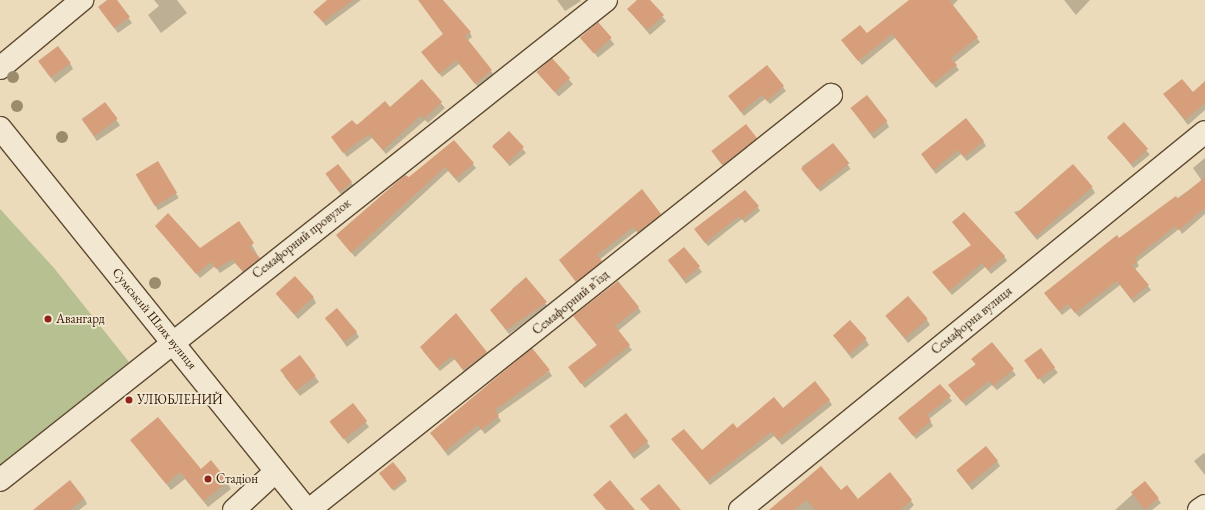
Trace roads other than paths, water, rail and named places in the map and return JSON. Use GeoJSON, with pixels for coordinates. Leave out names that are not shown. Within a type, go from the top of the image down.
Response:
{"type":"FeatureCollection","features":[{"type":"Feature","properties":{"kind":"street"},"geometry":{"type":"LineString","coordinates":[[0,68],[82,0]]}},
{"type":"Feature","properties":{"kind":"street","name":"Семафорний провулок"},"geometry":{"type":"LineString","coordinates":[[0,480],[172,342],[606,0]]}},
{"type":"Feature","properties":{"kind":"street","name":"Семафорний в’їзд"},"geometry":{"type":"LineString","coordinates":[[308,510],[831,94]]}},
{"type":"Feature","properties":{"kind":"street","name":"Сумський Шлях вулиця"},"geometry":{"type":"LineString","coordinates":[[0,128],[275,472],[308,510]]}},
{"type":"Feature","properties":{"kind":"street","name":"Семафорна вулиця"},"geometry":{"type":"LineString","coordinates":[[740,510],[1205,132]]}},
{"type":"Feature","properties":{"kind":"street"},"geometry":{"type":"LineString","coordinates":[[234,510],[275,472]]}},
{"type":"Feature","properties":{"kind":"street"},"geometry":{"type":"LineString","coordinates":[[1199,510],[1205,506]]}},
{"type":"Feature","properties":{"kind":"place","name":"Авангард"},"geometry":{"type":"Point","coordinates":[48,319]}},
{"type":"Feature","properties":{"kind":"place","name":"УЛЮБЛЕНИЙ"},"geometry":{"type":"Point","coordinates":[129,400]}},
{"type":"Feature","properties":{"kind":"place","name":"Стадіон"},"geometry":{"type":"Point","coordinates":[208,479]}}]}
